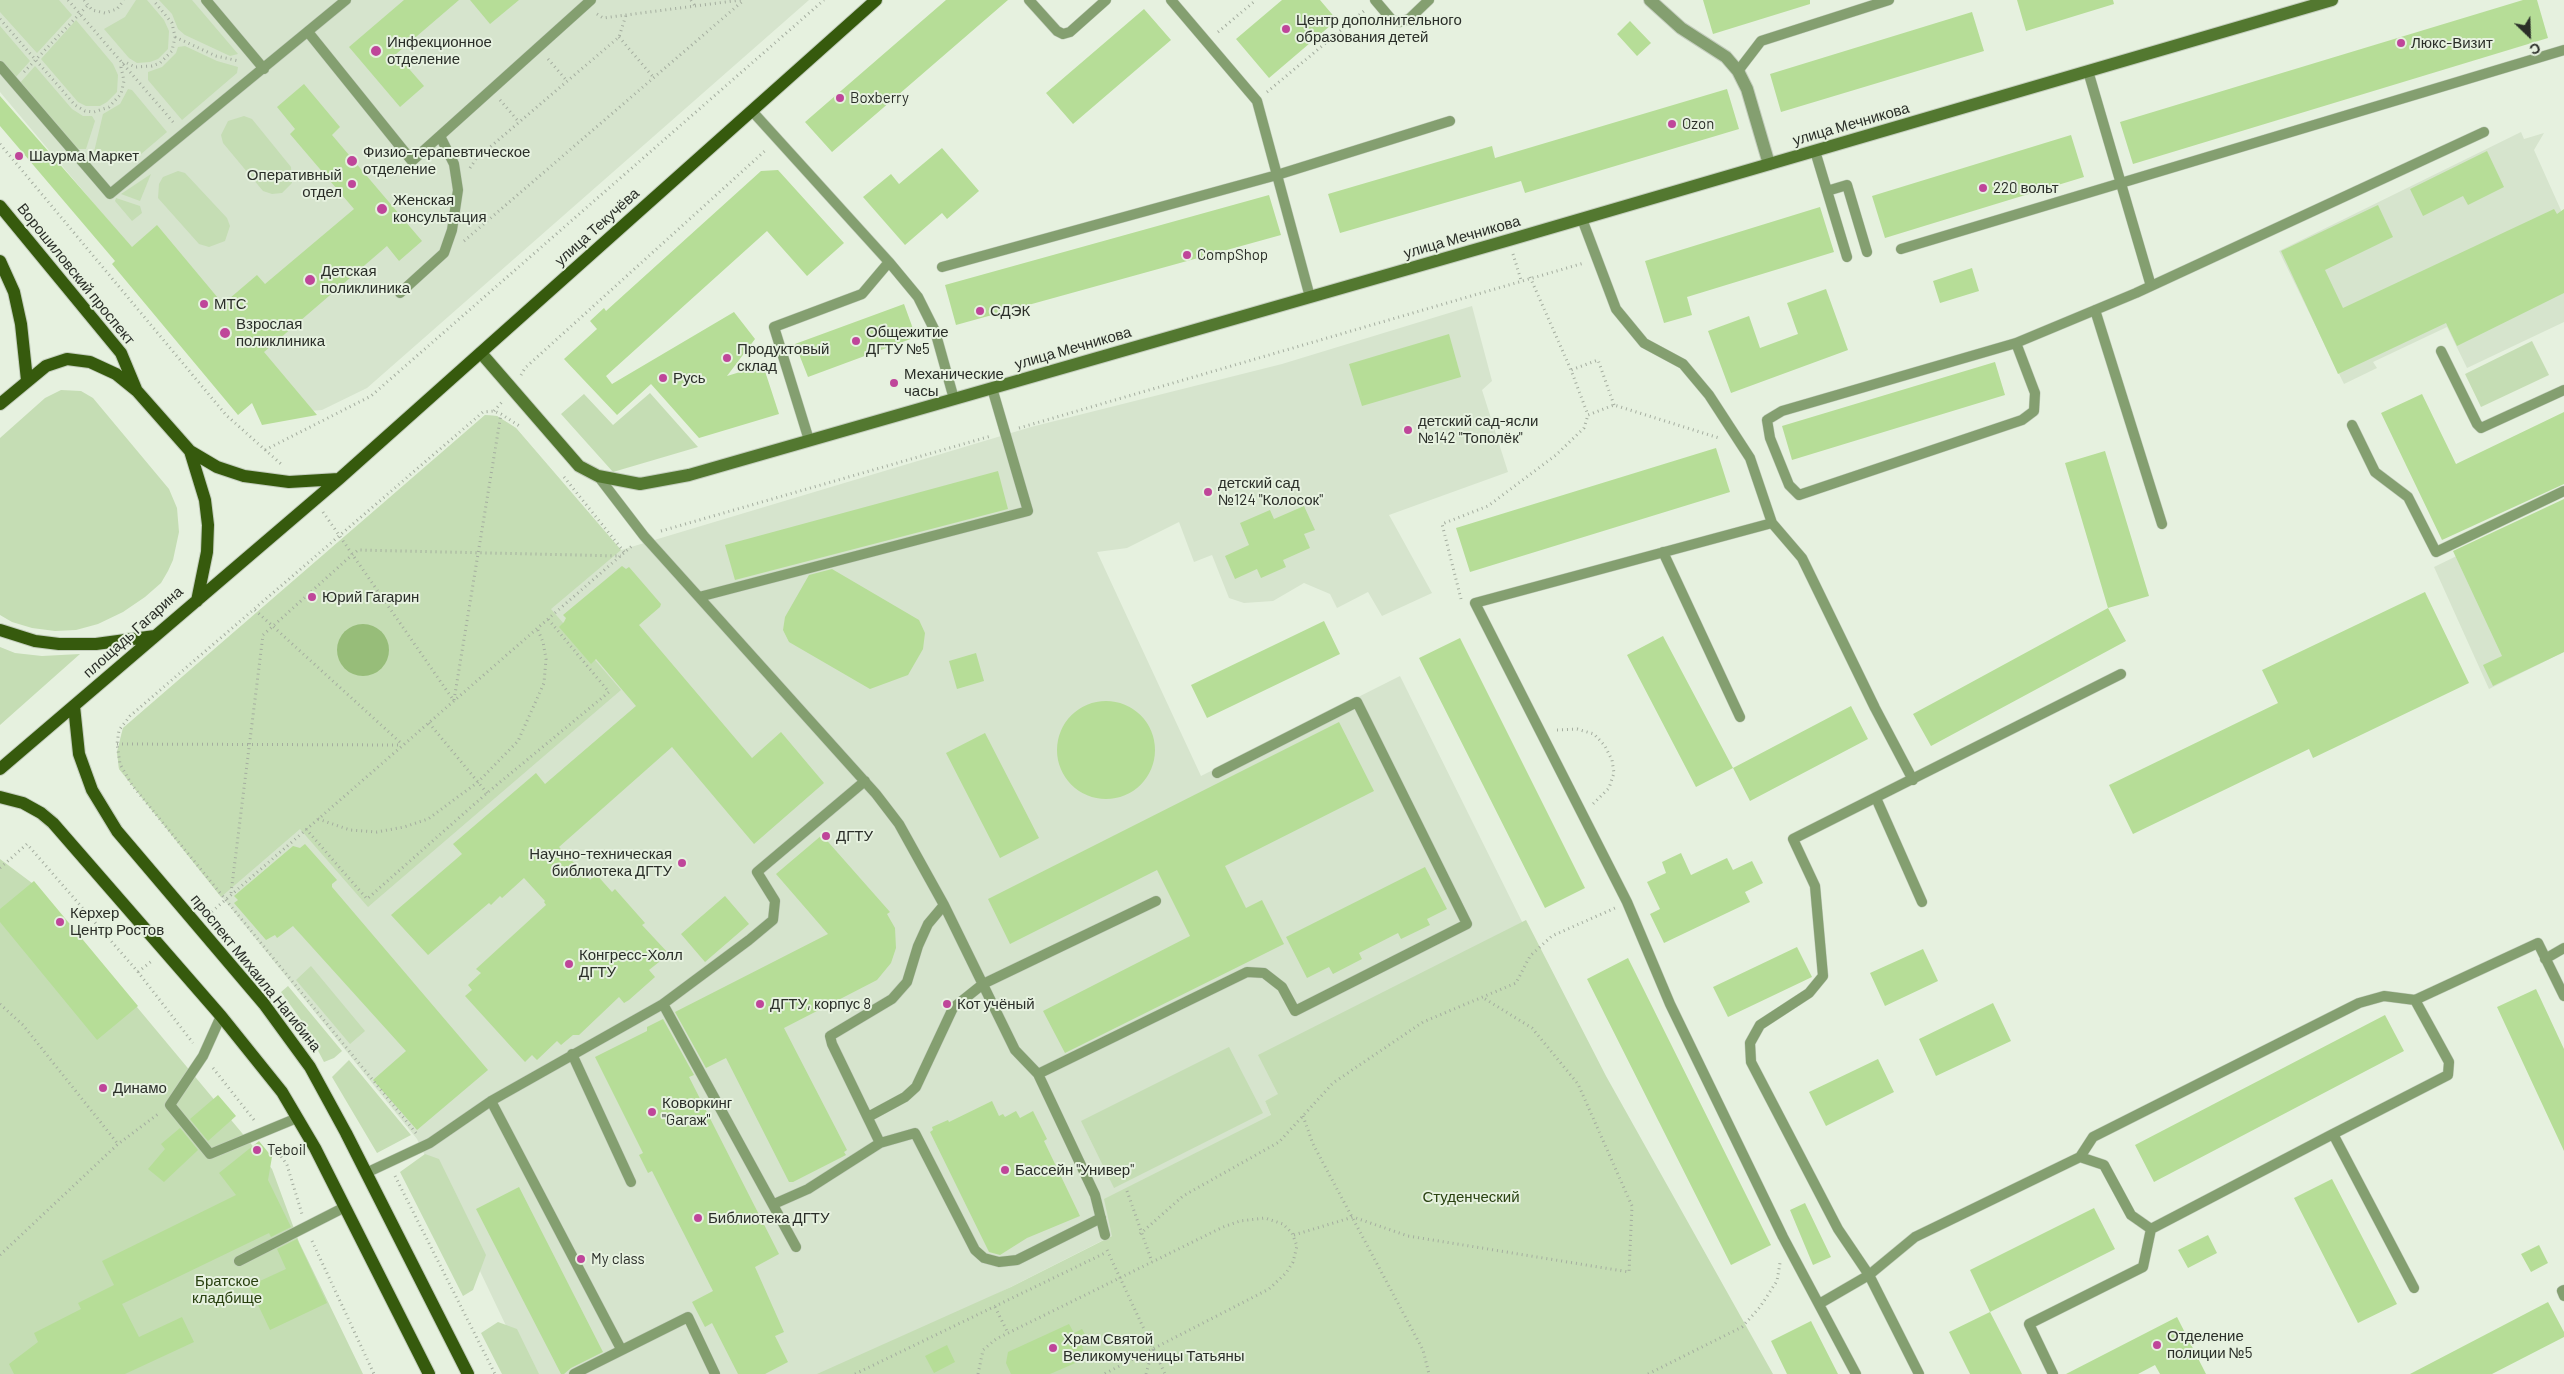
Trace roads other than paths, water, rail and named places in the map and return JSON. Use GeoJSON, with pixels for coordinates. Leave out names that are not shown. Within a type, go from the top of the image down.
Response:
{"type":"FeatureCollection","features":[{"type":"Feature","properties":{"kind":"main road","name":"улица Текучёва"},"geometry":{"type":"LineString","coordinates":[[197,601],[339,479],[876,0]]}},
{"type":"Feature","properties":{"kind":"main road","name":"улица Мечникова"},"geometry":{"type":"LineString","coordinates":[[598,476],[640,484],[689,474],[1582,219],[2332,0]]}},
{"type":"Feature","properties":{"kind":"main road","name":"Ворошиловский проспект"},"geometry":{"type":"LineString","coordinates":[[0,206],[121,353],[137,391]]}},
{"type":"Feature","properties":{"kind":"main road"},"geometry":{"type":"LineString","coordinates":[[0,261],[14,292],[21,324],[27,380]]}},
{"type":"Feature","properties":{"kind":"main road"},"geometry":{"type":"LineString","coordinates":[[481,353],[579,466],[598,476]]}},
{"type":"Feature","properties":{"kind":"main road","name":"площадь Гагарина"},"geometry":{"type":"LineString","coordinates":[[0,404],[46,366],[57,361],[80,360],[104,367],[137,391],[190,451],[217,467],[244,476],[289,482],[339,479]]}},
{"type":"Feature","properties":{"kind":"main road","name":"площадь Гагарина"},"geometry":{"type":"LineString","coordinates":[[0,770],[197,601],[207,552],[208,526],[205,500],[190,451]]}},
{"type":"Feature","properties":{"kind":"main road"},"geometry":{"type":"LineString","coordinates":[[0,630],[35,641],[60,644],[96,644],[155,636]]}},
{"type":"Feature","properties":{"kind":"main road","name":"проспект Михаила Нагибина"},"geometry":{"type":"LineString","coordinates":[[74,706],[79,754],[92,790],[117,831],[264,1004],[310,1067],[468,1374]]}},
{"type":"Feature","properties":{"kind":"main road"},"geometry":{"type":"LineString","coordinates":[[0,797],[23,803],[41,812],[53,823],[221,1016],[282,1092],[345,1207],[430,1374]]}},
{"type":"Feature","properties":{"kind":"street"},"geometry":{"type":"LineString","coordinates":[[1655,1],[1680,28],[1726,57],[1738,71],[1747,89],[1768,164]]}},
{"type":"Feature","properties":{"kind":"lane"},"geometry":{"type":"LineString","coordinates":[[206,0],[264,69]]}},
{"type":"Feature","properties":{"kind":"lane"},"geometry":{"type":"LineString","coordinates":[[0,66],[110,194],[346,0]]}},
{"type":"Feature","properties":{"kind":"lane"},"geometry":{"type":"LineString","coordinates":[[1032,1],[1057,31],[1063,34],[1070,32],[1106,0]]}},
{"type":"Feature","properties":{"kind":"lane"},"geometry":{"type":"LineString","coordinates":[[1172,0],[1257,101],[1310,297]]}},
{"type":"Feature","properties":{"kind":"lane"},"geometry":{"type":"LineString","coordinates":[[1375,0],[1392,20],[1400,22],[1409,19],[1429,0]]}},
{"type":"Feature","properties":{"kind":"lane"},"geometry":{"type":"LineString","coordinates":[[1738,71],[1761,41],[1889,0]]}},
{"type":"Feature","properties":{"kind":"lane"},"geometry":{"type":"LineString","coordinates":[[308,32],[412,161],[587,3]]}},
{"type":"Feature","properties":{"kind":"lane"},"geometry":{"type":"LineString","coordinates":[[1901,249],[2564,50]]}},
{"type":"Feature","properties":{"kind":"lane"},"geometry":{"type":"LineString","coordinates":[[2088,71],[2151,286]]}},
{"type":"Feature","properties":{"kind":"lane"},"geometry":{"type":"LineString","coordinates":[[752,111],[889,262],[918,297],[935,331],[954,399]]}},
{"type":"Feature","properties":{"kind":"lane"},"geometry":{"type":"LineString","coordinates":[[942,267],[1277,175],[1450,121]]}},
{"type":"Feature","properties":{"kind":"lane"},"geometry":{"type":"LineString","coordinates":[[2016,342],[2036,392],[2034,411],[2022,420],[1799,495],[1789,486],[1770,438],[1767,420],[1782,411],[2016,342],[2151,286],[2484,132]]}},
{"type":"Feature","properties":{"kind":"lane"},"geometry":{"type":"LineString","coordinates":[[400,293],[444,253],[447,243],[458,190],[454,164],[440,136]]}},
{"type":"Feature","properties":{"kind":"lane"},"geometry":{"type":"LineString","coordinates":[[1815,151],[1847,257]]}},
{"type":"Feature","properties":{"kind":"lane"},"geometry":{"type":"LineString","coordinates":[[1827,191],[1847,185],[1867,252]]}},
{"type":"Feature","properties":{"kind":"lane"},"geometry":{"type":"LineString","coordinates":[[1582,219],[1616,309],[1644,343],[1683,364],[1709,395],[1750,458],[1772,523],[1802,558],[1875,708],[1913,780]]}},
{"type":"Feature","properties":{"kind":"lane"},"geometry":{"type":"LineString","coordinates":[[809,440],[774,327],[862,294],[889,262]]}},
{"type":"Feature","properties":{"kind":"lane"},"geometry":{"type":"LineString","coordinates":[[2095,310],[2162,524]]}},
{"type":"Feature","properties":{"kind":"lane"},"geometry":{"type":"LineString","coordinates":[[2441,351],[2476,424],[2481,428],[2564,390]]}},
{"type":"Feature","properties":{"kind":"lane"},"geometry":{"type":"LineString","coordinates":[[698,597],[1028,511],[992,388]]}},
{"type":"Feature","properties":{"kind":"lane"},"geometry":{"type":"LineString","coordinates":[[2352,426],[2374,472],[2408,497],[2436,552],[2564,491]]}},
{"type":"Feature","properties":{"kind":"lane"},"geometry":{"type":"LineString","coordinates":[[598,476],[644,536],[864,781],[899,824],[944,905],[1015,1050],[1038,1074],[1095,1195],[1105,1235]]}},
{"type":"Feature","properties":{"kind":"lane"},"geometry":{"type":"LineString","coordinates":[[1772,523],[1475,603],[1627,902],[1670,1004],[1783,1237],[1856,1374]]}},
{"type":"Feature","properties":{"kind":"lane"},"geometry":{"type":"LineString","coordinates":[[1663,552],[1740,717]]}},
{"type":"Feature","properties":{"kind":"lane"},"geometry":{"type":"LineString","coordinates":[[1919,1374],[1869,1275],[1838,1229],[1751,1062],[1750,1043],[1760,1025],[1809,994],[1823,976],[1815,886],[1793,838],[1913,780],[2121,674]]}},
{"type":"Feature","properties":{"kind":"lane"},"geometry":{"type":"LineString","coordinates":[[1038,1074],[1247,972],[1264,973],[1282,987],[1295,1011],[1467,924],[1357,702],[1217,773]]}},
{"type":"Feature","properties":{"kind":"lane"},"geometry":{"type":"LineString","coordinates":[[366,1173],[426,1145],[491,1101],[663,1004],[750,940],[773,920],[775,901],[757,872],[864,781]]}},
{"type":"Feature","properties":{"kind":"lane"},"geometry":{"type":"LineString","coordinates":[[1876,798],[1922,902]]}},
{"type":"Feature","properties":{"kind":"lane"},"geometry":{"type":"LineString","coordinates":[[868,1117],[905,1097],[916,1087],[953,1008],[983,984],[1156,901]]}},
{"type":"Feature","properties":{"kind":"lane"},"geometry":{"type":"LineString","coordinates":[[880,1143],[832,1044],[830,1036],[892,999],[902,988],[907,982],[918,946],[928,924],[944,905]]}},
{"type":"Feature","properties":{"kind":"lane"},"geometry":{"type":"LineString","coordinates":[[1819,1304],[1869,1275],[1915,1237],[2080,1157],[2093,1137],[2359,1003],[2384,996],[2415,1000],[2538,943],[2564,996]]}},
{"type":"Feature","properties":{"kind":"lane"},"geometry":{"type":"LineString","coordinates":[[2545,959],[2564,948]]}},
{"type":"Feature","properties":{"kind":"lane"},"geometry":{"type":"LineString","coordinates":[[2151,1229],[2448,1075],[2448,1062],[2415,1000]]}},
{"type":"Feature","properties":{"kind":"lane"},"geometry":{"type":"LineString","coordinates":[[663,1004],[796,1247]]}},
{"type":"Feature","properties":{"kind":"lane"},"geometry":{"type":"LineString","coordinates":[[221,1016],[203,1056],[170,1105],[210,1154],[297,1118]]}},
{"type":"Feature","properties":{"kind":"lane"},"geometry":{"type":"LineString","coordinates":[[572,1054],[631,1182]]}},
{"type":"Feature","properties":{"kind":"lane"},"geometry":{"type":"LineString","coordinates":[[491,1101],[621,1349]]}},
{"type":"Feature","properties":{"kind":"lane"},"geometry":{"type":"LineString","coordinates":[[774,1204],[808,1189],[880,1143],[915,1133],[975,1250],[984,1258],[999,1262],[1017,1260],[1100,1218]]}},
{"type":"Feature","properties":{"kind":"lane"},"geometry":{"type":"LineString","coordinates":[[2333,1134],[2414,1288]]}},
{"type":"Feature","properties":{"kind":"lane"},"geometry":{"type":"LineString","coordinates":[[2080,1157],[2104,1164],[2131,1215],[2151,1229]]}},
{"type":"Feature","properties":{"kind":"lane"},"geometry":{"type":"LineString","coordinates":[[239,1261],[345,1207]]}},
{"type":"Feature","properties":{"kind":"lane"},"geometry":{"type":"LineString","coordinates":[[2053,1374],[2029,1324],[2143,1267],[2151,1229]]}},
{"type":"Feature","properties":{"kind":"lane"},"geometry":{"type":"LineString","coordinates":[[2564,1290],[2562,1291],[2564,1296]]}},
{"type":"Feature","properties":{"kind":"lane"},"geometry":{"type":"LineString","coordinates":[[574,1374],[688,1317],[715,1374]]}},
{"type":"Feature","properties":{"kind":"place","name":"Центр дополнительного образования детей"},"geometry":{"type":"Point","coordinates":[1286,29]}},
{"type":"Feature","properties":{"kind":"place","name":"Люкс-Визит"},"geometry":{"type":"Point","coordinates":[2401,43]}},
{"type":"Feature","properties":{"kind":"place","name":"Инфекционное отделение"},"geometry":{"type":"Point","coordinates":[376,51]}},
{"type":"Feature","properties":{"kind":"place","name":"Boxberry"},"geometry":{"type":"Point","coordinates":[840,98]}},
{"type":"Feature","properties":{"kind":"place","name":"Ozon"},"geometry":{"type":"Point","coordinates":[1672,124]}},
{"type":"Feature","properties":{"kind":"place","name":"Шаурма Маркет"},"geometry":{"type":"Point","coordinates":[19,156]}},
{"type":"Feature","properties":{"kind":"place","name":"Физио-терапевтическое отделение"},"geometry":{"type":"Point","coordinates":[352,161]}},
{"type":"Feature","properties":{"kind":"place","name":"Оперативный отдел"},"geometry":{"type":"Point","coordinates":[352,184]}},
{"type":"Feature","properties":{"kind":"place","name":"220 вольт"},"geometry":{"type":"Point","coordinates":[1983,188]}},
{"type":"Feature","properties":{"kind":"place","name":"Женская консультация"},"geometry":{"type":"Point","coordinates":[382,209]}},
{"type":"Feature","properties":{"kind":"place","name":"CompShop"},"geometry":{"type":"Point","coordinates":[1187,255]}},
{"type":"Feature","properties":{"kind":"place","name":"Детская поликлиника"},"geometry":{"type":"Point","coordinates":[310,280]}},
{"type":"Feature","properties":{"kind":"place","name":"МТС"},"geometry":{"type":"Point","coordinates":[204,304]}},
{"type":"Feature","properties":{"kind":"place","name":"СДЭК"},"geometry":{"type":"Point","coordinates":[980,311]}},
{"type":"Feature","properties":{"kind":"place","name":"Взрослая поликлиника"},"geometry":{"type":"Point","coordinates":[225,333]}},
{"type":"Feature","properties":{"kind":"place","name":"Общежитие ДГТУ №5"},"geometry":{"type":"Point","coordinates":[856,341]}},
{"type":"Feature","properties":{"kind":"place","name":"Продуктовый склад"},"geometry":{"type":"Point","coordinates":[727,358]}},
{"type":"Feature","properties":{"kind":"place","name":"Русь"},"geometry":{"type":"Point","coordinates":[663,378]}},
{"type":"Feature","properties":{"kind":"place","name":"Механические часы"},"geometry":{"type":"Point","coordinates":[894,383]}},
{"type":"Feature","properties":{"kind":"place","name":"детский сад-ясли №142 \"Тополёк\""},"geometry":{"type":"Point","coordinates":[1408,430]}},
{"type":"Feature","properties":{"kind":"place","name":"детский сад №124 \"Колосок\""},"geometry":{"type":"Point","coordinates":[1208,492]}},
{"type":"Feature","properties":{"kind":"place","name":"Юрий Гагарин"},"geometry":{"type":"Point","coordinates":[312,597]}},
{"type":"Feature","properties":{"kind":"place","name":"ДГТУ"},"geometry":{"type":"Point","coordinates":[826,836]}},
{"type":"Feature","properties":{"kind":"place","name":"Научно-техническая библиотека ДГТУ"},"geometry":{"type":"Point","coordinates":[682,863]}},
{"type":"Feature","properties":{"kind":"place","name":"Керхер Центр Ростов"},"geometry":{"type":"Point","coordinates":[60,922]}},
{"type":"Feature","properties":{"kind":"place","name":"Конгресс-Холл ДГТУ"},"geometry":{"type":"Point","coordinates":[569,964]}},
{"type":"Feature","properties":{"kind":"place","name":"ДГТУ, корпус 8"},"geometry":{"type":"Point","coordinates":[760,1004]}},
{"type":"Feature","properties":{"kind":"place","name":"Кот учёный"},"geometry":{"type":"Point","coordinates":[947,1004]}},
{"type":"Feature","properties":{"kind":"place","name":"Динамо"},"geometry":{"type":"Point","coordinates":[103,1088]}},
{"type":"Feature","properties":{"kind":"place","name":"Коворкинг \"Gаraж\""},"geometry":{"type":"Point","coordinates":[652,1112]}},
{"type":"Feature","properties":{"kind":"place","name":"Teboil"},"geometry":{"type":"Point","coordinates":[257,1150]}},
{"type":"Feature","properties":{"kind":"place","name":"Бассейн \"Универ\""},"geometry":{"type":"Point","coordinates":[1005,1170]}},
{"type":"Feature","properties":{"kind":"place","name":"Библиотека ДГТУ"},"geometry":{"type":"Point","coordinates":[698,1218]}},
{"type":"Feature","properties":{"kind":"place","name":"My class"},"geometry":{"type":"Point","coordinates":[581,1259]}},
{"type":"Feature","properties":{"kind":"place","name":"Отделение полиции №5"},"geometry":{"type":"Point","coordinates":[2157,1345]}},
{"type":"Feature","properties":{"kind":"place","name":"Храм Святой Великомученицы Татьяны"},"geometry":{"type":"Point","coordinates":[1053,1348]}},
{"type":"Feature","properties":{"kind":"park label","name":"Студенческий"},"geometry":{"type":"Point","coordinates":[1471,1197]}},
{"type":"Feature","properties":{"kind":"park label","name":"Братское кладбище"},"geometry":{"type":"Point","coordinates":[227,1290]}}]}
